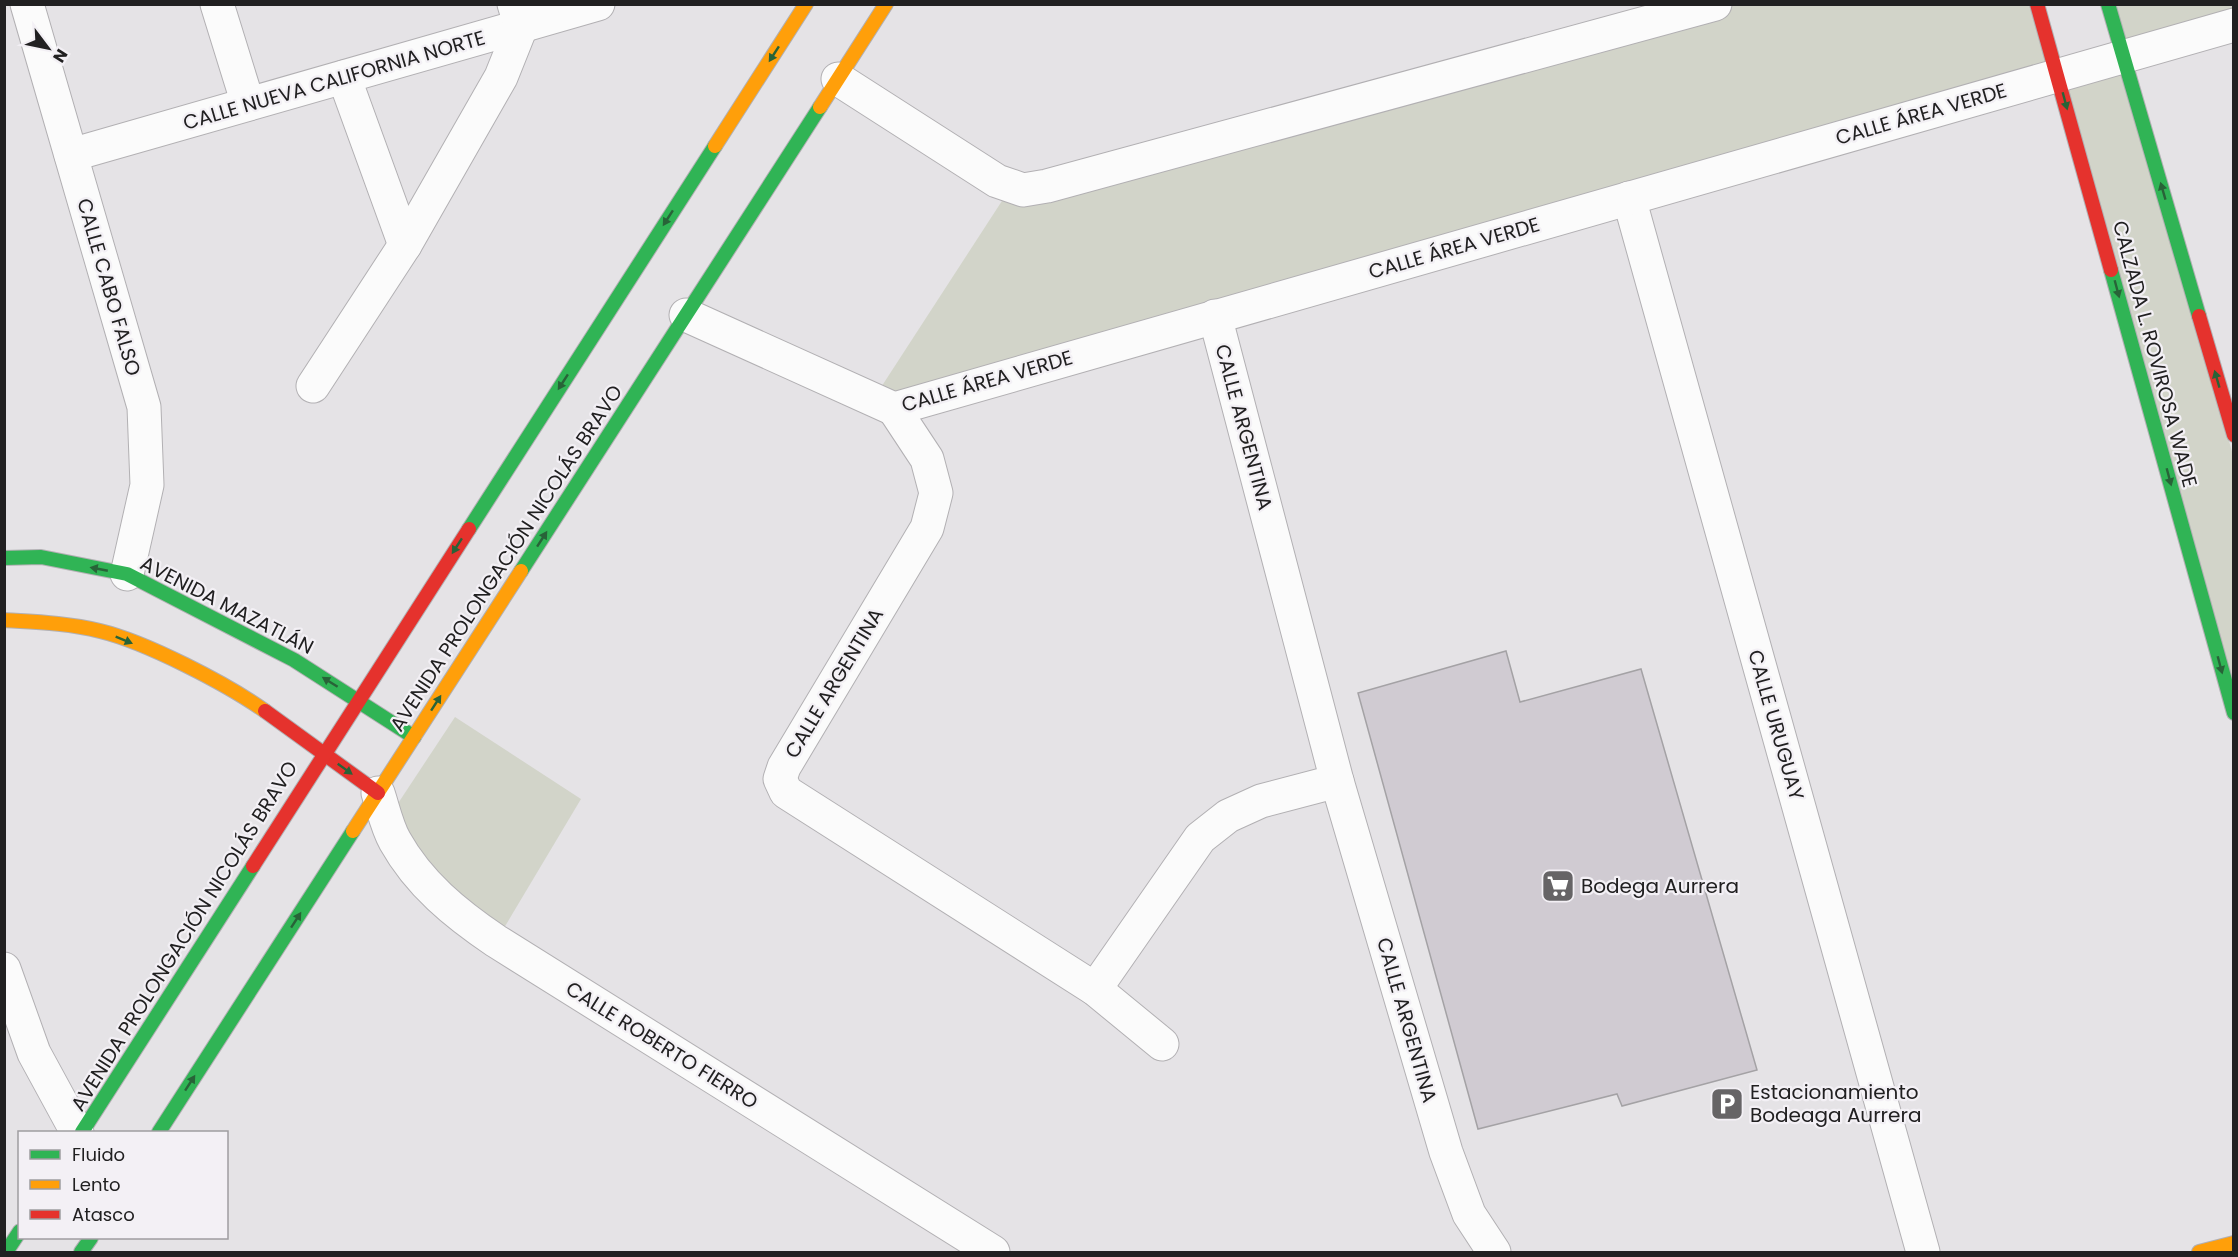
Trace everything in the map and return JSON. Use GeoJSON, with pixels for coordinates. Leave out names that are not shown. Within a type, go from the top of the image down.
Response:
{"type":"FeatureCollection","features":[{"type":"Feature","properties":{"kind":"main road","name":"AVENIDA PROLONGACIÓN NICOLÁS BRAVO"},"geometry":{"type":"LineString","coordinates":[[83,1131],[806,4]]}},
{"type":"Feature","properties":{"kind":"main road","name":"AVENIDA PROLONGACIÓN NICOLÁS BRAVO"},"geometry":{"type":"LineString","coordinates":[[160,1131],[886,4]]}},
{"type":"Feature","properties":{"kind":"main road","name":"CALZADA L. ROVIROSA WADE"},"geometry":{"type":"LineString","coordinates":[[2037,4],[2234,713]]}},
{"type":"Feature","properties":{"kind":"main road"},"geometry":{"type":"LineString","coordinates":[[2108,4],[2234,435]]}},
{"type":"Feature","properties":{"kind":"main road","name":"AVENIDA MAZATLÁN"},"geometry":{"type":"LineString","coordinates":[[4,558],[41,557],[127,574],[294,660],[414,737]]}},
{"type":"Feature","properties":{"kind":"main road"},"geometry":{"type":"LineString","coordinates":[[4,620],[58,623],[102,631],[173,660],[259,707],[378,793]]}},
{"type":"Feature","properties":{"kind":"main road"},"geometry":{"type":"LineString","coordinates":[[6,1252],[18,1234]]}},
{"type":"Feature","properties":{"kind":"main road"},"geometry":{"type":"LineString","coordinates":[[81,1252],[90,1239]]}},
{"type":"Feature","properties":{"kind":"main road"},"geometry":{"type":"LineString","coordinates":[[2199,1252],[2234,1243]]}},
{"type":"Feature","properties":{"kind":"street","name":"CALLE CABO FALSO"},"geometry":{"type":"LineString","coordinates":[[27,4],[144,407],[147,485],[127,574]]}},
{"type":"Feature","properties":{"kind":"street"},"geometry":{"type":"LineString","coordinates":[[217,4],[248,104]]}},
{"type":"Feature","properties":{"kind":"street","name":"CALLE NUEVA CALIFORNIA NORTE"},"geometry":{"type":"LineString","coordinates":[[70,155],[344,77],[517,16],[598,4]]}},
{"type":"Feature","properties":{"kind":"street"},"geometry":{"type":"LineString","coordinates":[[838,79],[997,181],[1023,190],[1047,186],[1715,4]]}},
{"type":"Feature","properties":{"kind":"street"},"geometry":{"type":"LineString","coordinates":[[313,386],[405,245],[501,77],[517,16]]}},
{"type":"Feature","properties":{"kind":"street","name":"CALLE ÁREA VERDE"},"geometry":{"type":"LineString","coordinates":[[686,315],[894,409],[2234,25]]}},
{"type":"Feature","properties":{"kind":"street"},"geometry":{"type":"LineString","coordinates":[[344,77],[405,245]]}},
{"type":"Feature","properties":{"kind":"street","name":"CALLE URUGUAY"},"geometry":{"type":"LineString","coordinates":[[1629,198],[1923,1252]]}},
{"type":"Feature","properties":{"kind":"street","name":"CALLE ARGENTINA"},"geometry":{"type":"LineString","coordinates":[[1215,316],[1337,781],[1446,1152],[1469,1214],[1494,1252]]}},
{"type":"Feature","properties":{"kind":"street","name":"CALLE ARGENTINA"},"geometry":{"type":"LineString","coordinates":[[894,409],[927,459],[936,493],[927,528],[784,767],[780,779],[786,792],[1095,989],[1162,1044]]}},
{"type":"Feature","properties":{"kind":"street"},"geometry":{"type":"LineString","coordinates":[[1095,989],[1200,838],[1228,816],[1261,801],[1337,781]]}},
{"type":"Feature","properties":{"kind":"street","name":"CALLE ROBERTO FIERRO"},"geometry":{"type":"LineString","coordinates":[[378,793],[394,840],[422,879],[455,913],[993,1252]]}},
{"type":"Feature","properties":{"kind":"street"},"geometry":{"type":"LineString","coordinates":[[4,969],[34,1053],[76,1131]]}},
{"type":"Feature","properties":{"kind":"shaded area"},"geometry":{"type":"Polygon","coordinates":[[[1717,5],[2036,5],[2058,75],[894,408],[876,395],[1011,187],[1717,5]]]}},
{"type":"Feature","properties":{"kind":"shaded area"},"geometry":{"type":"Polygon","coordinates":[[[2112,5],[2233,5],[2233,23],[2126,53],[2112,5]]]}},
{"type":"Feature","properties":{"kind":"shaded area"},"geometry":{"type":"Polygon","coordinates":[[[2119,63],[2233,455],[2233,698],[2064,78],[2119,63]]]}},
{"type":"Feature","properties":{"kind":"shaded area"},"geometry":{"type":"Polygon","coordinates":[[[455,717],[581,799],[504,928],[446,885],[389,817],[455,717]]]}},
{"type":"Feature","properties":{"kind":"building","name":"Bodega Aurrera"},"geometry":{"type":"Polygon","coordinates":[[[1506,651],[1520,702],[1641,669],[1757,1070],[1622,1106],[1617,1094],[1478,1129],[1358,693],[1506,651]]]}},
{"type":"Feature","properties":{"kind":"traffic: fast"},"geometry":{"type":"LineString","coordinates":[[2108,4],[2199,316]]}},
{"type":"Feature","properties":{"kind":"traffic: fast"},"geometry":{"type":"LineString","coordinates":[[521,571],[820,107]]}},
{"type":"Feature","properties":{"kind":"traffic: fast"},"geometry":{"type":"LineString","coordinates":[[469,529],[715,146]]}},
{"type":"Feature","properties":{"kind":"traffic: fast"},"geometry":{"type":"LineString","coordinates":[[2111,270],[2234,713]]}},
{"type":"Feature","properties":{"kind":"traffic: fast"},"geometry":{"type":"LineString","coordinates":[[4,558],[41,557],[127,574],[294,660],[414,737]]}},
{"type":"Feature","properties":{"kind":"traffic: fast"},"geometry":{"type":"LineString","coordinates":[[160,1131],[353,831]]}},
{"type":"Feature","properties":{"kind":"traffic: fast"},"geometry":{"type":"LineString","coordinates":[[83,1131],[253,866]]}},
{"type":"Feature","properties":{"kind":"traffic: fast"},"geometry":{"type":"LineString","coordinates":[[6,1252],[18,1234]]}},
{"type":"Feature","properties":{"kind":"traffic: fast"},"geometry":{"type":"LineString","coordinates":[[81,1252],[90,1239]]}},
{"type":"Feature","properties":{"kind":"traffic: slow"},"geometry":{"type":"LineString","coordinates":[[715,146],[806,4]]}},
{"type":"Feature","properties":{"kind":"traffic: slow"},"geometry":{"type":"LineString","coordinates":[[820,107],[886,4]]}},
{"type":"Feature","properties":{"kind":"traffic: slow"},"geometry":{"type":"LineString","coordinates":[[353,831],[521,571]]}},
{"type":"Feature","properties":{"kind":"traffic: slow"},"geometry":{"type":"LineString","coordinates":[[4,620],[76,626],[119,636],[186,665],[265,711]]}},
{"type":"Feature","properties":{"kind":"traffic: slow"},"geometry":{"type":"LineString","coordinates":[[2199,1252],[2234,1243]]}},
{"type":"Feature","properties":{"kind":"traffic: jam"},"geometry":{"type":"LineString","coordinates":[[2037,4],[2111,270]]}},
{"type":"Feature","properties":{"kind":"traffic: jam"},"geometry":{"type":"LineString","coordinates":[[2199,316],[2234,435]]}},
{"type":"Feature","properties":{"kind":"traffic: jam"},"geometry":{"type":"LineString","coordinates":[[253,866],[469,529]]}},
{"type":"Feature","properties":{"kind":"traffic: jam"},"geometry":{"type":"LineString","coordinates":[[265,711],[378,793]]}},
{"type":"Feature","properties":{"kind":"place","name":"Bodega Aurrera"},"geometry":{"type":"Point","coordinates":[1558,886]}},
{"type":"Feature","properties":{"kind":"place","name":"Estacionamiento Bodeaga Aurrera"},"geometry":{"type":"Point","coordinates":[1727,1104]}}]}
